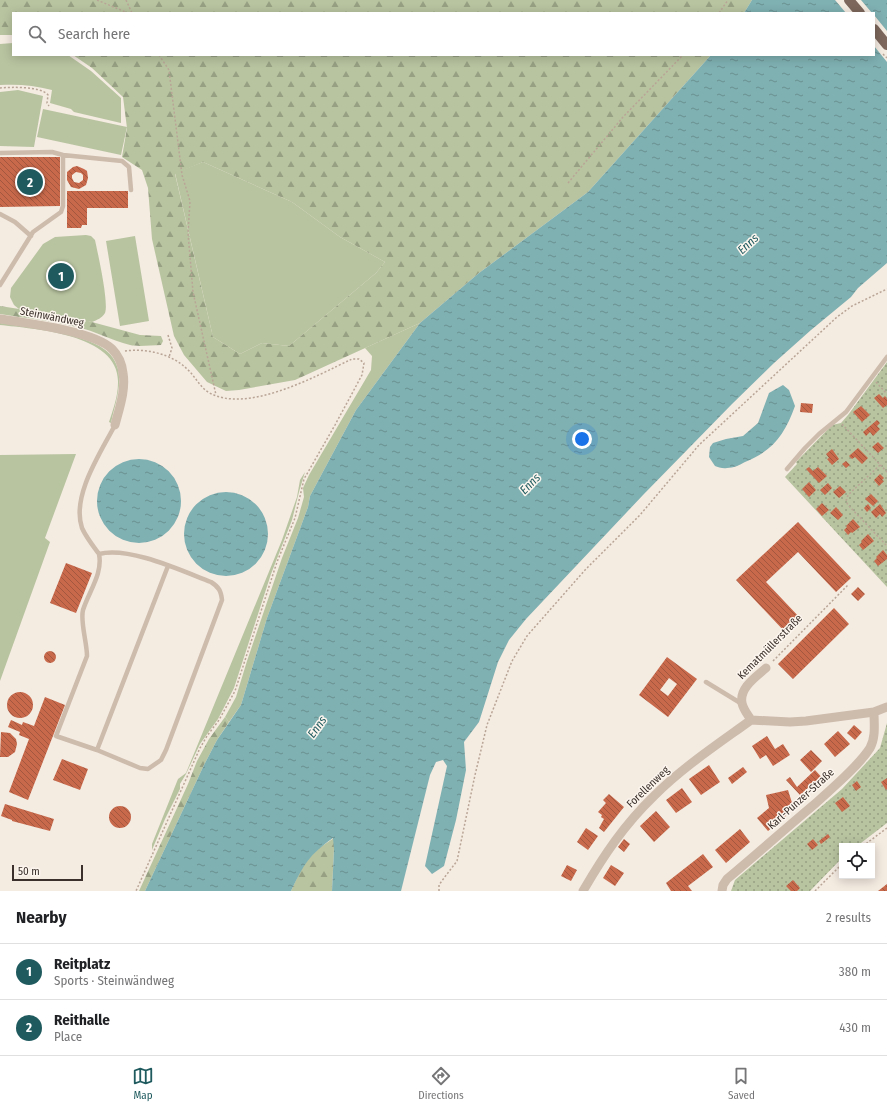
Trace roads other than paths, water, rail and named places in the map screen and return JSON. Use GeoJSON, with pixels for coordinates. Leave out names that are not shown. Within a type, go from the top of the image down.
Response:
{"type":"FeatureCollection","features":[{"type":"Feature","properties":{"kind":"main road"},"geometry":{"type":"LineString","coordinates":[[849,0],[859,12]]}},
{"type":"Feature","properties":{"kind":"main road"},"geometry":{"type":"LineString","coordinates":[[875,30],[887,45]]}},
{"type":"Feature","properties":{"kind":"street","name":"Steinwändweg"},"geometry":{"type":"LineString","coordinates":[[0,319],[84,335],[111,348],[117,354],[124,374],[124,385],[115,425]]}},
{"type":"Feature","properties":{"kind":"street","name":"Kematmüllerstraße"},"geometry":{"type":"LineString","coordinates":[[742,704],[741,696],[745,688],[766,668]]}},
{"type":"Feature","properties":{"kind":"street"},"geometry":{"type":"LineString","coordinates":[[742,704],[751,720],[790,722],[874,712],[887,707]]}},
{"type":"Feature","properties":{"kind":"street","name":"Karl-Punzer-Straße"},"geometry":{"type":"LineString","coordinates":[[722,891],[723,885],[727,879],[839,782],[870,748],[875,733],[874,712]]}},
{"type":"Feature","properties":{"kind":"street","name":"Forellenweg"},"geometry":{"type":"LineString","coordinates":[[583,891],[614,842],[655,795],[684,769],[751,720]]}},
{"type":"Feature","properties":{"kind":"lane"},"geometry":{"type":"LineString","coordinates":[[0,152],[52,152],[63,155],[122,160],[129,167],[132,190]]}},
{"type":"Feature","properties":{"kind":"lane"},"geometry":{"type":"LineString","coordinates":[[0,285],[31,236],[40,226],[61,212],[63,206],[63,155]]}},
{"type":"Feature","properties":{"kind":"lane"},"geometry":{"type":"LineString","coordinates":[[0,214],[15,222],[31,236]]}},
{"type":"Feature","properties":{"kind":"lane"},"geometry":{"type":"LineString","coordinates":[[787,469],[810,443],[846,412],[887,357]]}},
{"type":"Feature","properties":{"kind":"lane"},"geometry":{"type":"LineString","coordinates":[[99,554],[106,552],[142,556],[211,582],[217,586],[221,593],[222,600],[166,750],[160,760],[148,769],[140,768],[97,750],[56,736],[87,656],[83,611],[100,569],[99,554],[86,536],[82,527],[80,518],[82,492],[87,478],[115,425]]}},
{"type":"Feature","properties":{"kind":"lane"},"geometry":{"type":"LineString","coordinates":[[97,750],[168,566]]}},
{"type":"Feature","properties":{"kind":"lane"},"geometry":{"type":"LineString","coordinates":[[706,682],[742,704]]}},
{"type":"Feature","properties":{"kind":"water","name":"Enns"},"geometry":{"type":"Polygon","coordinates":[[[752,0],[887,0],[887,263],[858,288],[851,297],[774,363],[732,404],[643,495],[526,619],[509,640],[498,662],[479,722],[464,742],[466,770],[456,820],[444,866],[432,874],[425,866],[447,766],[443,760],[436,762],[430,775],[401,891],[332,891],[334,849],[333,838],[318,850],[308,861],[291,891],[145,891],[204,765],[217,740],[241,705],[267,618],[308,507],[310,496],[356,410],[420,323],[479,273],[588,192],[710,56],[875,56],[875,12],[745,12],[752,0]]]}},
{"type":"Feature","properties":{"kind":"water"},"geometry":{"type":"Polygon","coordinates":[[[783,385],[789,390],[795,406],[787,425],[777,440],[763,453],[739,465],[725,468],[715,466],[709,457],[710,447],[713,443],[743,436],[758,423],[769,393],[783,385]]]}},
{"type":"Feature","properties":{"kind":"water"},"geometry":{"type":"Polygon","coordinates":[[[139,459],[155,462],[169,471],[178,485],[181,501],[178,517],[169,531],[155,540],[139,543],[123,540],[109,531],[100,517],[97,501],[100,485],[109,471],[123,462],[139,459]]]}},
{"type":"Feature","properties":{"kind":"water"},"geometry":{"type":"Polygon","coordinates":[[[226,492],[242,495],[256,504],[265,518],[268,534],[265,550],[256,564],[242,573],[226,576],[210,573],[196,564],[187,550],[184,534],[187,518],[196,504],[210,495],[226,492]]]}},
{"type":"Feature","properties":{"kind":"place","name":"Reithalle"},"geometry":{"type":"Point","coordinates":[30,182]}},
{"type":"Feature","properties":{"kind":"place","name":"Reitplatz"},"geometry":{"type":"Point","coordinates":[61,276]}}]}
